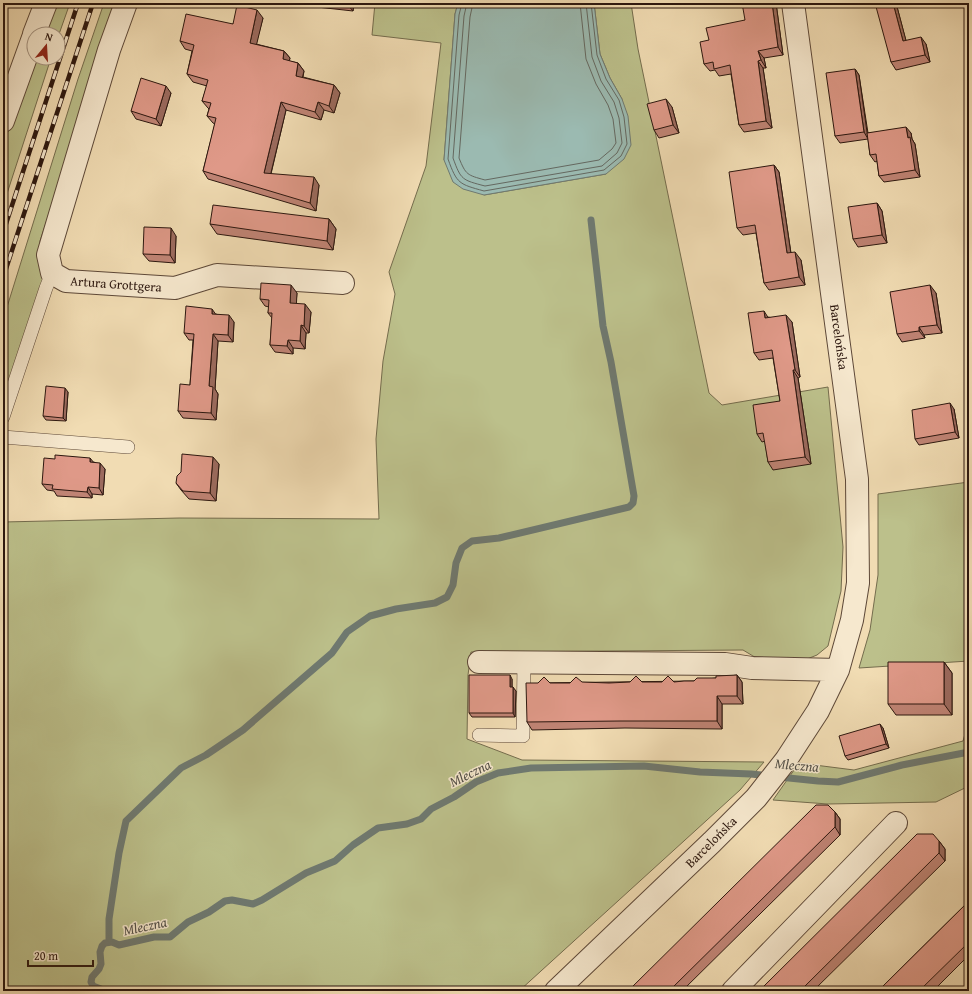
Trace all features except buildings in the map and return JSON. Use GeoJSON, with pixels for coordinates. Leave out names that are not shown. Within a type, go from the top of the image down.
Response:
{"type":"FeatureCollection","features":[{"type":"Feature","properties":{"kind":"street"},"geometry":{"type":"LineString","coordinates":[[37,26],[46,3]]}},
{"type":"Feature","properties":{"kind":"street","name":"Artura Grottgera"},"geometry":{"type":"LineString","coordinates":[[126,3],[109,50],[48,255],[52,273],[66,281],[175,288],[217,275],[343,282]]}},
{"type":"Feature","properties":{"kind":"street","name":"Barcelońska"},"geometry":{"type":"LineString","coordinates":[[556,991],[756,798],[786,760],[818,711],[838,670],[852,620],[858,583],[857,479],[794,3]]}},
{"type":"Feature","properties":{"kind":"street"},"geometry":{"type":"LineString","coordinates":[[3,121],[26,57]]}},
{"type":"Feature","properties":{"kind":"street"},"geometry":{"type":"LineString","coordinates":[[479,662],[725,664],[752,668],[838,670]]}},
{"type":"Feature","properties":{"kind":"street"},"geometry":{"type":"LineString","coordinates":[[733,991],[896,823]]}},
{"type":"Feature","properties":{"kind":"lane"},"geometry":{"type":"LineString","coordinates":[[3,416],[52,273]]}},
{"type":"Feature","properties":{"kind":"lane"},"geometry":{"type":"LineString","coordinates":[[3,437],[128,446]]}},
{"type":"Feature","properties":{"kind":"lane"},"geometry":{"type":"LineString","coordinates":[[480,735],[523,736],[524,662]]}},
{"type":"Feature","properties":{"kind":"green space"},"geometry":{"type":"Polygon","coordinates":[[[51,3],[70,3],[62,26],[43,26],[51,3]]]}},
{"type":"Feature","properties":{"kind":"green space"},"geometry":{"type":"Polygon","coordinates":[[[104,3],[118,3],[40,241],[43,285],[3,403],[3,320],[78,79],[104,3]]]}},
{"type":"Feature","properties":{"kind":"green space"},"geometry":{"type":"Polygon","coordinates":[[[375,3],[458,3],[455,14],[444,160],[484,195],[606,174],[622,99],[610,78],[600,54],[594,3],[631,3],[638,49],[709,393],[722,405],[828,387],[843,547],[841,591],[828,646],[817,655],[802,661],[758,659],[743,650],[471,652],[468,675],[467,739],[522,760],[764,762],[740,790],[519,991],[3,991],[3,522],[179,518],[379,519],[376,439],[383,361],[395,294],[389,272],[426,166],[441,43],[372,35],[375,3]]]}},
{"type":"Feature","properties":{"kind":"green space"},"geometry":{"type":"Polygon","coordinates":[[[28,66],[48,66],[3,206],[3,138],[28,66]]]}},
{"type":"Feature","properties":{"kind":"green space"},"geometry":{"type":"Polygon","coordinates":[[[969,482],[969,661],[859,668],[870,630],[878,575],[878,494],[969,482]]]}},
{"type":"Feature","properties":{"kind":"green space"},"geometry":{"type":"Polygon","coordinates":[[[969,720],[969,786],[936,802],[828,804],[773,800],[799,763],[854,770],[963,741],[969,720]]]}},
{"type":"Feature","properties":{"kind":"water"},"geometry":{"type":"Polygon","coordinates":[[[458,3],[594,3],[600,54],[610,78],[622,99],[628,116],[631,145],[624,159],[606,174],[484,195],[463,189],[453,182],[444,160],[455,14],[458,3]]]}},
{"type":"Feature","properties":{"kind":"waterway"},"geometry":{"type":"LineString","coordinates":[[109,942],[109,919],[119,853],[126,821],[181,768],[206,755],[243,730],[332,653],[347,632],[370,616],[396,609],[435,603],[447,597],[453,585],[456,563],[462,548],[472,541],[499,538],[629,507],[633,503],[634,496],[611,362],[603,326],[591,220]]}},
{"type":"Feature","properties":{"kind":"waterway","name":"Mleczna"},"geometry":{"type":"LineString","coordinates":[[106,991],[93,986],[91,982],[92,977],[99,969],[101,964],[100,952],[105,943],[112,942],[119,945],[154,937],[170,937],[188,922],[209,912],[225,901],[232,900],[253,904],[306,873],[335,861],[353,845],[378,828],[407,824],[421,819],[431,809],[454,797],[476,782],[498,773],[531,768],[644,766],[700,772],[751,774],[838,782],[902,765],[969,752]]}},
{"type":"Feature","properties":{"kind":"railway"},"geometry":{"type":"LineString","coordinates":[[3,233],[78,3]]}},
{"type":"Feature","properties":{"kind":"railway"},"geometry":{"type":"LineString","coordinates":[[3,278],[93,3]]}}]}
